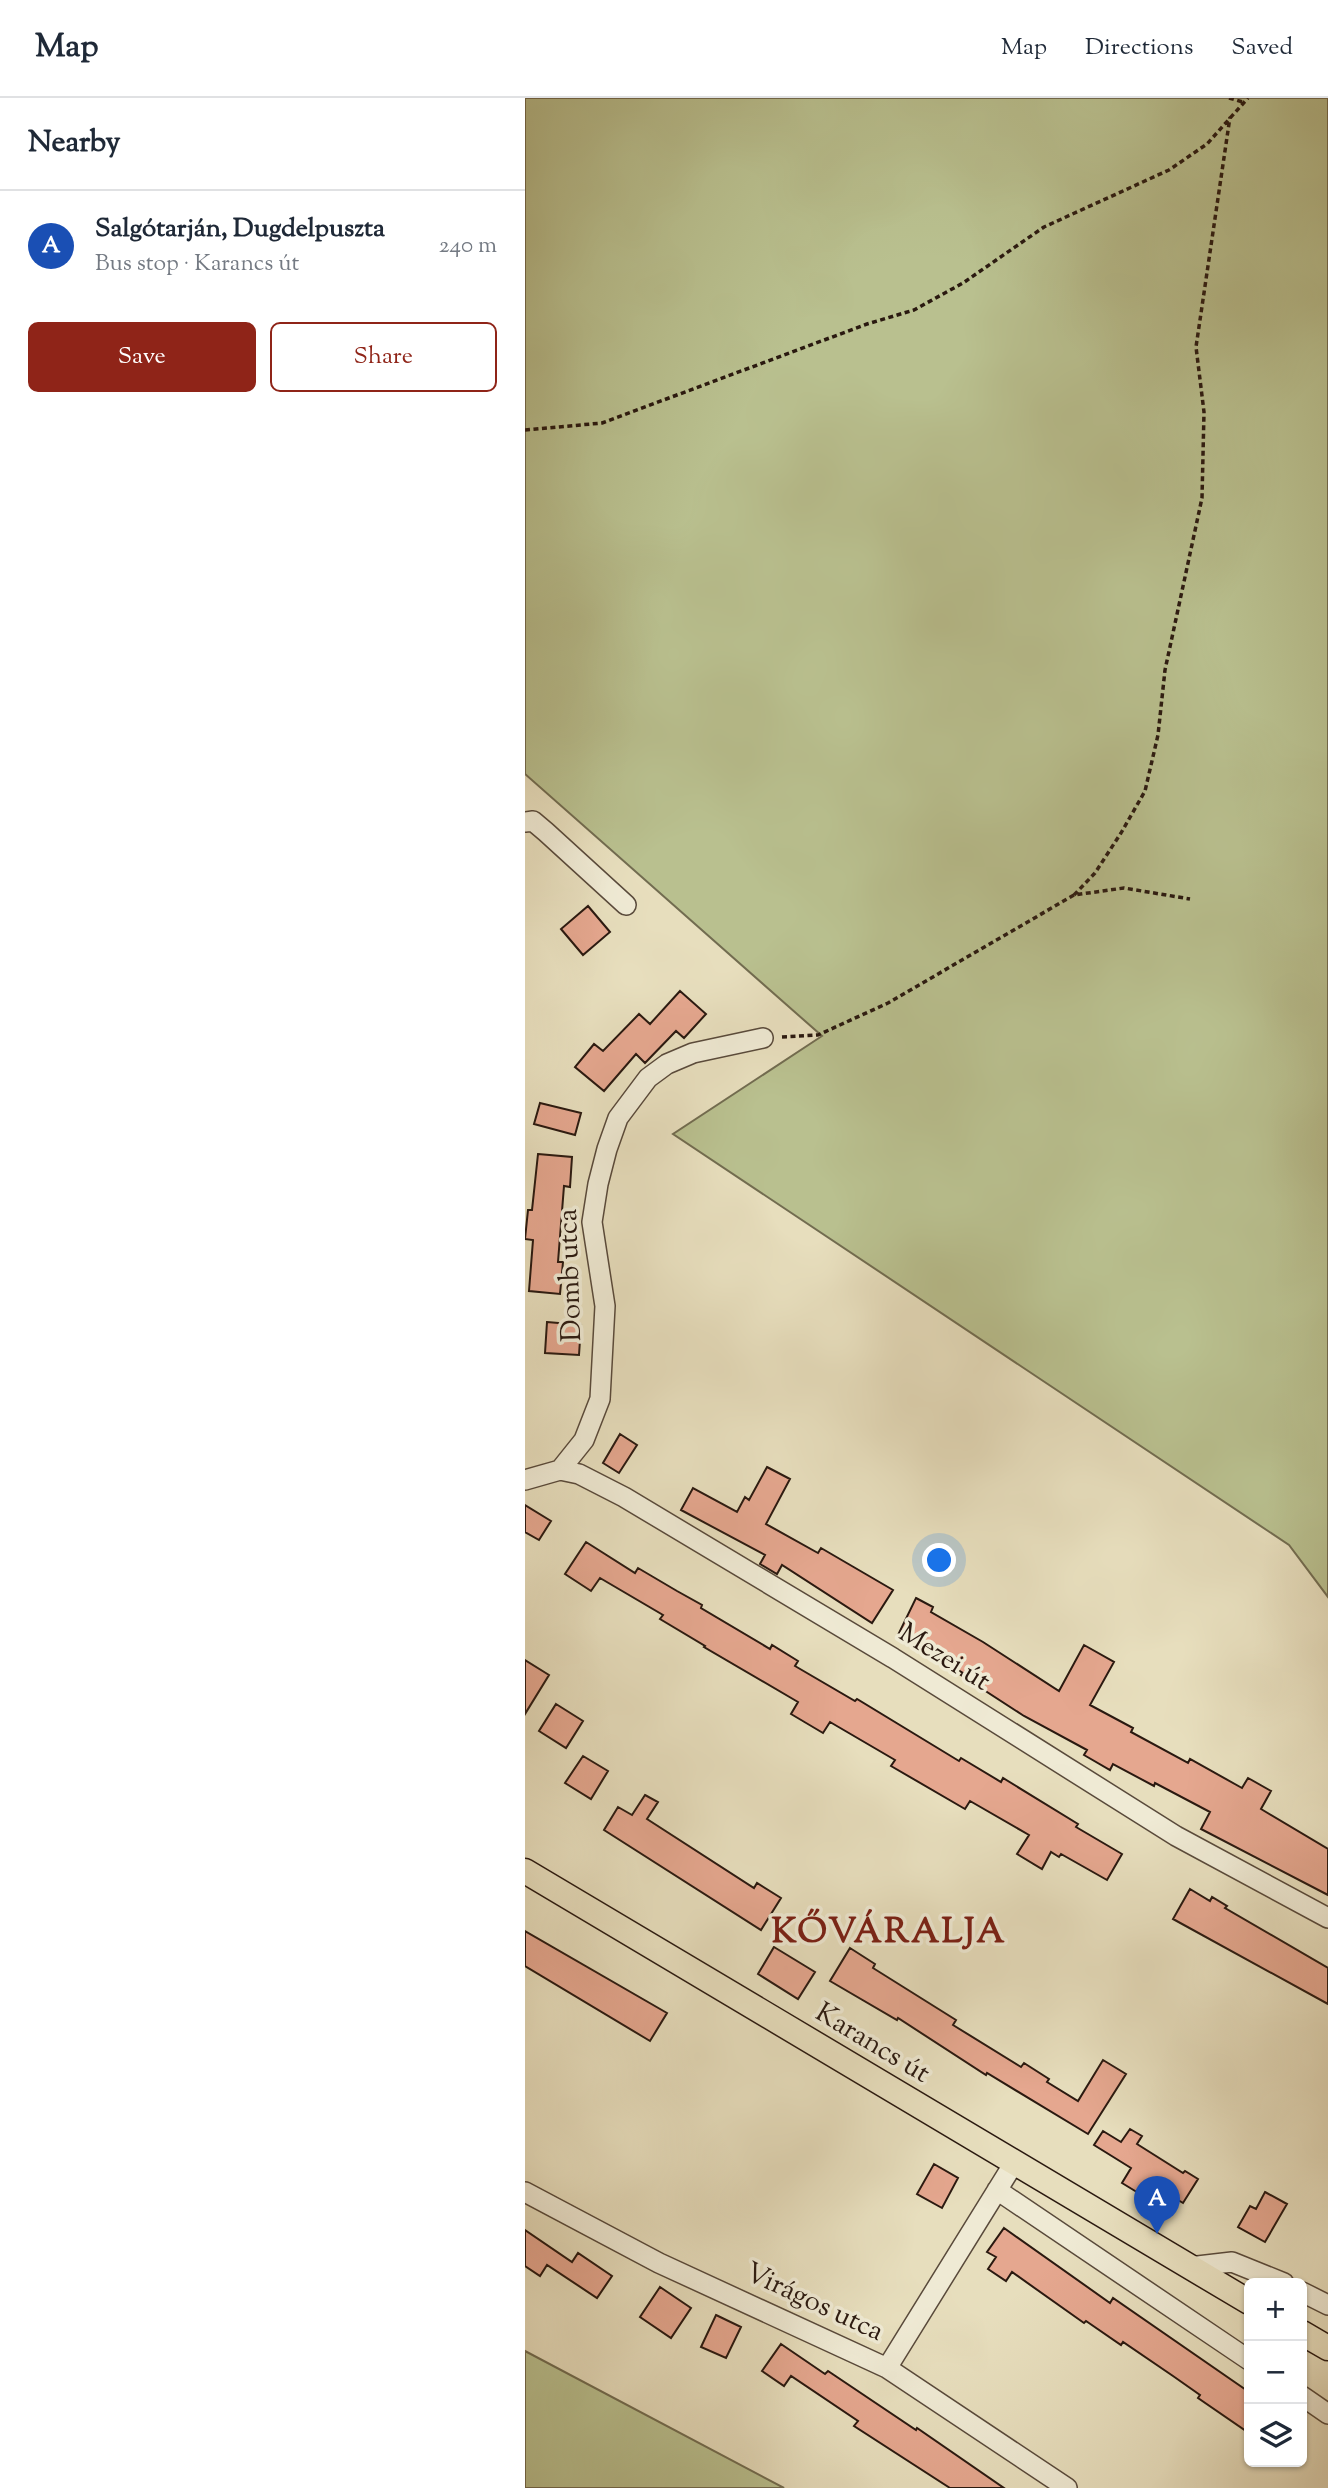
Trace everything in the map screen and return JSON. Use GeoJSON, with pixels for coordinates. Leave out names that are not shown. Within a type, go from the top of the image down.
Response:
{"type":"FeatureCollection","features":[{"type":"Feature","properties":{"kind":"main road","name":"Karancs út"},"geometry":{"type":"LineString","coordinates":[[525,1871],[1244,2299]]}},
{"type":"Feature","properties":{"kind":"main road"},"geometry":{"type":"LineString","coordinates":[[1307,2336],[1328,2348]]}},
{"type":"Feature","properties":{"kind":"street"},"geometry":{"type":"LineString","coordinates":[[525,822],[533,821],[547,832],[626,905]]}},
{"type":"Feature","properties":{"kind":"street","name":"Domb utca"},"geometry":{"type":"LineString","coordinates":[[560,1469],[584,1440],[600,1399],[605,1306],[592,1222],[601,1172],[618,1118],[648,1078],[667,1064],[693,1053],[763,1038]]}},
{"type":"Feature","properties":{"kind":"street"},"geometry":{"type":"LineString","coordinates":[[525,1480],[560,1469]]}},
{"type":"Feature","properties":{"kind":"street","name":"Mezei út"},"geometry":{"type":"LineString","coordinates":[[560,1469],[579,1474],[624,1497],[893,1658],[1176,1836],[1328,1918]]}},
{"type":"Feature","properties":{"kind":"street"},"geometry":{"type":"LineString","coordinates":[[887,2368],[1014,2163]]}},
{"type":"Feature","properties":{"kind":"street"},"geometry":{"type":"LineString","coordinates":[[997,2190],[1244,2357]]}},
{"type":"Feature","properties":{"kind":"street","name":"Virágos utca"},"geometry":{"type":"LineString","coordinates":[[525,2192],[659,2263],[887,2368],[1067,2488]]}},
{"type":"Feature","properties":{"kind":"street"},"geometry":{"type":"LineString","coordinates":[[1189,2267],[1232,2262],[1272,2278]]}},
{"type":"Feature","properties":{"kind":"street"},"geometry":{"type":"LineString","coordinates":[[1307,2294],[1328,2305]]}},
{"type":"Feature","properties":{"kind":"street"},"geometry":{"type":"LineString","coordinates":[[1307,2399],[1328,2414]]}},
{"type":"Feature","properties":{"kind":"path"},"geometry":{"type":"LineString","coordinates":[[1230,98],[1243,102]]}},
{"type":"Feature","properties":{"kind":"path"},"geometry":{"type":"LineString","coordinates":[[525,430],[602,422],[867,324],[914,310],[963,283],[1044,227],[1169,170],[1207,144],[1248,98]]}},
{"type":"Feature","properties":{"kind":"path"},"geometry":{"type":"LineString","coordinates":[[1074,895],[1095,873],[1145,791],[1158,735],[1165,670],[1202,498],[1204,412],[1196,347],[1230,117]]}},
{"type":"Feature","properties":{"kind":"path"},"geometry":{"type":"LineString","coordinates":[[763,1038],[818,1035],[839,1027],[888,1003],[988,946],[1052,905],[1074,895],[1124,888],[1190,899]]}},
{"type":"Feature","properties":{"kind":"green space"},"geometry":{"type":"Polygon","coordinates":[[[525,98],[1328,98],[1328,1597],[1289,1545],[673,1134],[822,1036],[525,774],[525,98]]]}},
{"type":"Feature","properties":{"kind":"green space"},"geometry":{"type":"Polygon","coordinates":[[[525,2351],[784,2488],[525,2488],[525,2351]]]}},
{"type":"Feature","properties":{"kind":"building"},"geometry":{"type":"Polygon","coordinates":[[[588,906],[610,932],[583,955],[561,929],[588,906]]]}},
{"type":"Feature","properties":{"kind":"building"},"geometry":{"type":"Polygon","coordinates":[[[680,991],[706,1014],[684,1038],[676,1031],[645,1063],[636,1054],[604,1091],[575,1067],[594,1044],[603,1051],[639,1014],[650,1024],[680,991]]]}},
{"type":"Feature","properties":{"kind":"building"},"geometry":{"type":"Polygon","coordinates":[[[540,1103],[581,1113],[575,1135],[534,1124],[540,1103]]]}},
{"type":"Feature","properties":{"kind":"building"},"geometry":{"type":"Polygon","coordinates":[[[538,1154],[572,1157],[570,1187],[564,1186],[558,1262],[563,1262],[560,1294],[529,1291],[533,1240],[525,1239],[528,1210],[532,1210],[538,1154]]]}},
{"type":"Feature","properties":{"kind":"building"},"geometry":{"type":"Polygon","coordinates":[[[547,1322],[581,1325],[579,1355],[545,1353],[547,1322]]]}},
{"type":"Feature","properties":{"kind":"building"},"geometry":{"type":"Polygon","coordinates":[[[620,1434],[637,1445],[619,1473],[603,1463],[620,1434]]]}},
{"type":"Feature","properties":{"kind":"building"},"geometry":{"type":"Polygon","coordinates":[[[767,1467],[790,1479],[766,1524],[818,1553],[821,1548],[893,1590],[872,1623],[782,1565],[777,1574],[760,1564],[765,1555],[681,1510],[693,1488],[737,1512],[745,1497],[749,1500],[767,1467]]]}},
{"type":"Feature","properties":{"kind":"building"},"geometry":{"type":"Polygon","coordinates":[[[525,1505],[551,1521],[539,1540],[525,1532],[525,1505]]]}},
{"type":"Feature","properties":{"kind":"building"},"geometry":{"type":"Polygon","coordinates":[[[586,1542],[635,1573],[638,1568],[702,1605],[701,1608],[770,1649],[772,1645],[798,1661],[795,1666],[855,1701],[857,1699],[959,1761],[961,1758],[1001,1782],[1003,1778],[1078,1824],[1076,1827],[1122,1854],[1107,1880],[1061,1854],[1059,1857],[1051,1852],[1042,1869],[1017,1854],[1029,1835],[970,1801],[965,1809],[891,1766],[895,1760],[830,1722],[823,1733],[791,1714],[798,1702],[704,1647],[660,1619],[663,1615],[600,1578],[591,1591],[565,1574],[586,1542]]]}},
{"type":"Feature","properties":{"kind":"building"},"geometry":{"type":"Polygon","coordinates":[[[916,1598],[933,1607],[931,1612],[1059,1691],[1084,1645],[1114,1662],[1090,1705],[1133,1728],[1131,1732],[1188,1763],[1190,1759],[1242,1788],[1248,1778],[1271,1791],[1261,1809],[1328,1849],[1328,1895],[1201,1829],[1210,1812],[1113,1764],[1110,1770],[1084,1755],[1087,1750],[1024,1716],[961,1675],[963,1673],[898,1635],[916,1598]]]}},
{"type":"Feature","properties":{"kind":"building"},"geometry":{"type":"Polygon","coordinates":[[[525,1660],[549,1675],[525,1714],[525,1660]]]}},
{"type":"Feature","properties":{"kind":"building"},"geometry":{"type":"Polygon","coordinates":[[[556,1704],[583,1721],[566,1748],[539,1731],[556,1704]]]}},
{"type":"Feature","properties":{"kind":"building"},"geometry":{"type":"Polygon","coordinates":[[[583,1756],[608,1771],[591,1799],[565,1783],[583,1756]]]}},
{"type":"Feature","properties":{"kind":"building"},"geometry":{"type":"Polygon","coordinates":[[[645,1795],[658,1802],[647,1819],[754,1888],[757,1883],[781,1898],[761,1930],[604,1830],[618,1807],[632,1815],[645,1795]]]}},
{"type":"Feature","properties":{"kind":"building"},"geometry":{"type":"Polygon","coordinates":[[[1190,1889],[1210,1901],[1212,1897],[1227,1906],[1225,1908],[1328,1968],[1328,2004],[1173,1919],[1190,1889]]]}},
{"type":"Feature","properties":{"kind":"building"},"geometry":{"type":"Polygon","coordinates":[[[525,1931],[667,2013],[650,2041],[525,1966],[525,1931]]]}},
{"type":"Feature","properties":{"kind":"building"},"geometry":{"type":"Polygon","coordinates":[[[774,1947],[815,1972],[798,1999],[758,1974],[774,1947]]]}},
{"type":"Feature","properties":{"kind":"building"},"geometry":{"type":"Polygon","coordinates":[[[850,1948],[875,1964],[873,1968],[956,2020],[953,2025],[1021,2067],[1024,2063],[1049,2079],[1047,2082],[1078,2101],[1103,2060],[1126,2074],[1088,2134],[987,2073],[986,2075],[898,2018],[897,2020],[830,1981],[850,1948]]]}},
{"type":"Feature","properties":{"kind":"building"},"geometry":{"type":"Polygon","coordinates":[[[1130,2129],[1142,2136],[1137,2144],[1183,2173],[1185,2171],[1198,2179],[1183,2203],[1153,2185],[1145,2197],[1122,2183],[1131,2168],[1094,2145],[1103,2131],[1121,2142],[1130,2129]]]}},
{"type":"Feature","properties":{"kind":"building"},"geometry":{"type":"Polygon","coordinates":[[[934,2164],[958,2178],[942,2208],[917,2194],[934,2164]]]}},
{"type":"Feature","properties":{"kind":"building"},"geometry":{"type":"Polygon","coordinates":[[[1265,2192],[1287,2204],[1265,2242],[1238,2227],[1250,2206],[1256,2209],[1265,2192]]]}},
{"type":"Feature","properties":{"kind":"building"},"geometry":{"type":"Polygon","coordinates":[[[1004,2228],[1110,2303],[1113,2298],[1244,2389],[1244,2430],[1198,2398],[1200,2395],[1123,2342],[1121,2345],[1086,2321],[1084,2323],[1012,2272],[1006,2281],[988,2269],[996,2257],[987,2252],[1004,2228]]]}},
{"type":"Feature","properties":{"kind":"building"},"geometry":{"type":"Polygon","coordinates":[[[525,2230],[572,2262],[578,2253],[612,2276],[597,2298],[547,2265],[540,2276],[525,2266],[525,2230]]]}},
{"type":"Feature","properties":{"kind":"building"},"geometry":{"type":"Polygon","coordinates":[[[660,2287],[691,2308],[671,2338],[640,2317],[660,2287]]]}},
{"type":"Feature","properties":{"kind":"building"},"geometry":{"type":"Polygon","coordinates":[[[716,2315],[741,2327],[726,2358],[701,2347],[716,2315]]]}},
{"type":"Feature","properties":{"kind":"building"},"geometry":{"type":"Polygon","coordinates":[[[781,2344],[825,2374],[828,2371],[916,2430],[917,2428],[1004,2488],[950,2488],[854,2426],[858,2421],[791,2376],[784,2386],[762,2371],[781,2344]]]}},
{"type":"Feature","properties":{"kind":"place","name":"Salgótarján, Dugdelpuszta"},"geometry":{"type":"Point","coordinates":[1157,2234]}},
{"type":"Feature","properties":{"kind":"district","name":"KŐVÁRALJA"},"geometry":{"type":"Point","coordinates":[889,1933]}}]}
